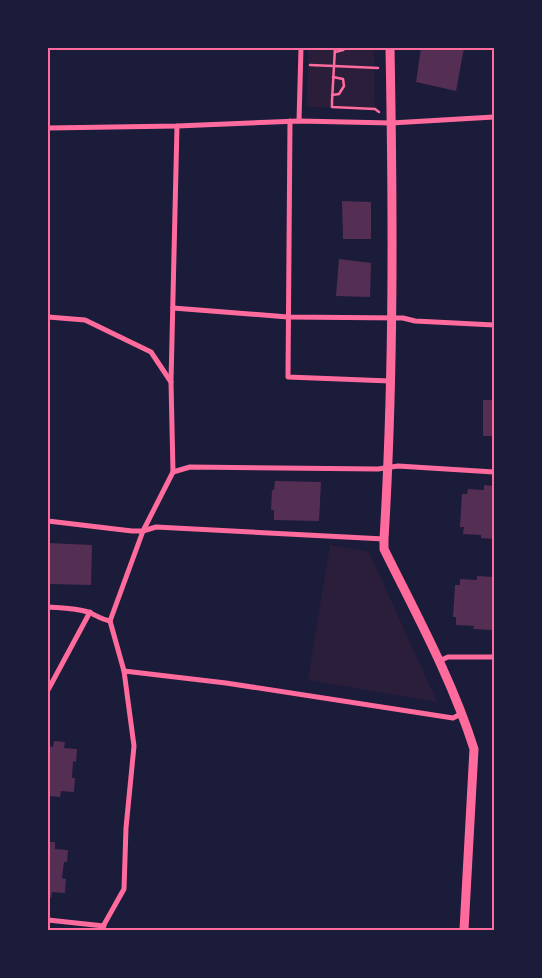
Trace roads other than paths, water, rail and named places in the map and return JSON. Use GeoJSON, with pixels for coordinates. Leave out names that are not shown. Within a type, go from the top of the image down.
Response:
{"type":"FeatureCollection","features":[{"type":"Feature","properties":{"kind":"street"},"geometry":{"type":"LineString","coordinates":[[299,121],[302,48]]}},
{"type":"Feature","properties":{"kind":"street"},"geometry":{"type":"LineString","coordinates":[[390,48],[392,317],[384,549],[439,661],[466,724],[474,749],[464,930]]}},
{"type":"Feature","properties":{"kind":"street"},"geometry":{"type":"LineString","coordinates":[[48,128],[177,126],[290,121],[391,123],[494,117]]}},
{"type":"Feature","properties":{"kind":"street"},"geometry":{"type":"LineString","coordinates":[[290,121],[288,377],[390,381]]}},
{"type":"Feature","properties":{"kind":"street"},"geometry":{"type":"LineString","coordinates":[[48,920],[102,928],[124,888],[126,828],[134,746],[124,671],[110,621],[143,531],[173,472],[172,382],[177,126]]}},
{"type":"Feature","properties":{"kind":"street"},"geometry":{"type":"LineString","coordinates":[[173,308],[288,316],[392,317],[415,321],[494,325]]}},
{"type":"Feature","properties":{"kind":"street"},"geometry":{"type":"LineString","coordinates":[[48,317],[85,320],[151,352],[172,382]]}},
{"type":"Feature","properties":{"kind":"street"},"geometry":{"type":"LineString","coordinates":[[173,472],[190,467],[368,469],[398,466],[494,472]]}},
{"type":"Feature","properties":{"kind":"street"},"geometry":{"type":"LineString","coordinates":[[48,521],[132,531],[156,528],[384,539]]}},
{"type":"Feature","properties":{"kind":"street"},"geometry":{"type":"LineString","coordinates":[[48,607],[70,608],[90,612],[102,620],[110,621]]}},
{"type":"Feature","properties":{"kind":"street"},"geometry":{"type":"LineString","coordinates":[[48,690],[90,612]]}},
{"type":"Feature","properties":{"kind":"street"},"geometry":{"type":"LineString","coordinates":[[439,661],[448,658],[494,657]]}},
{"type":"Feature","properties":{"kind":"street"},"geometry":{"type":"LineString","coordinates":[[124,671],[226,684],[453,718],[461,714]]}}]}
